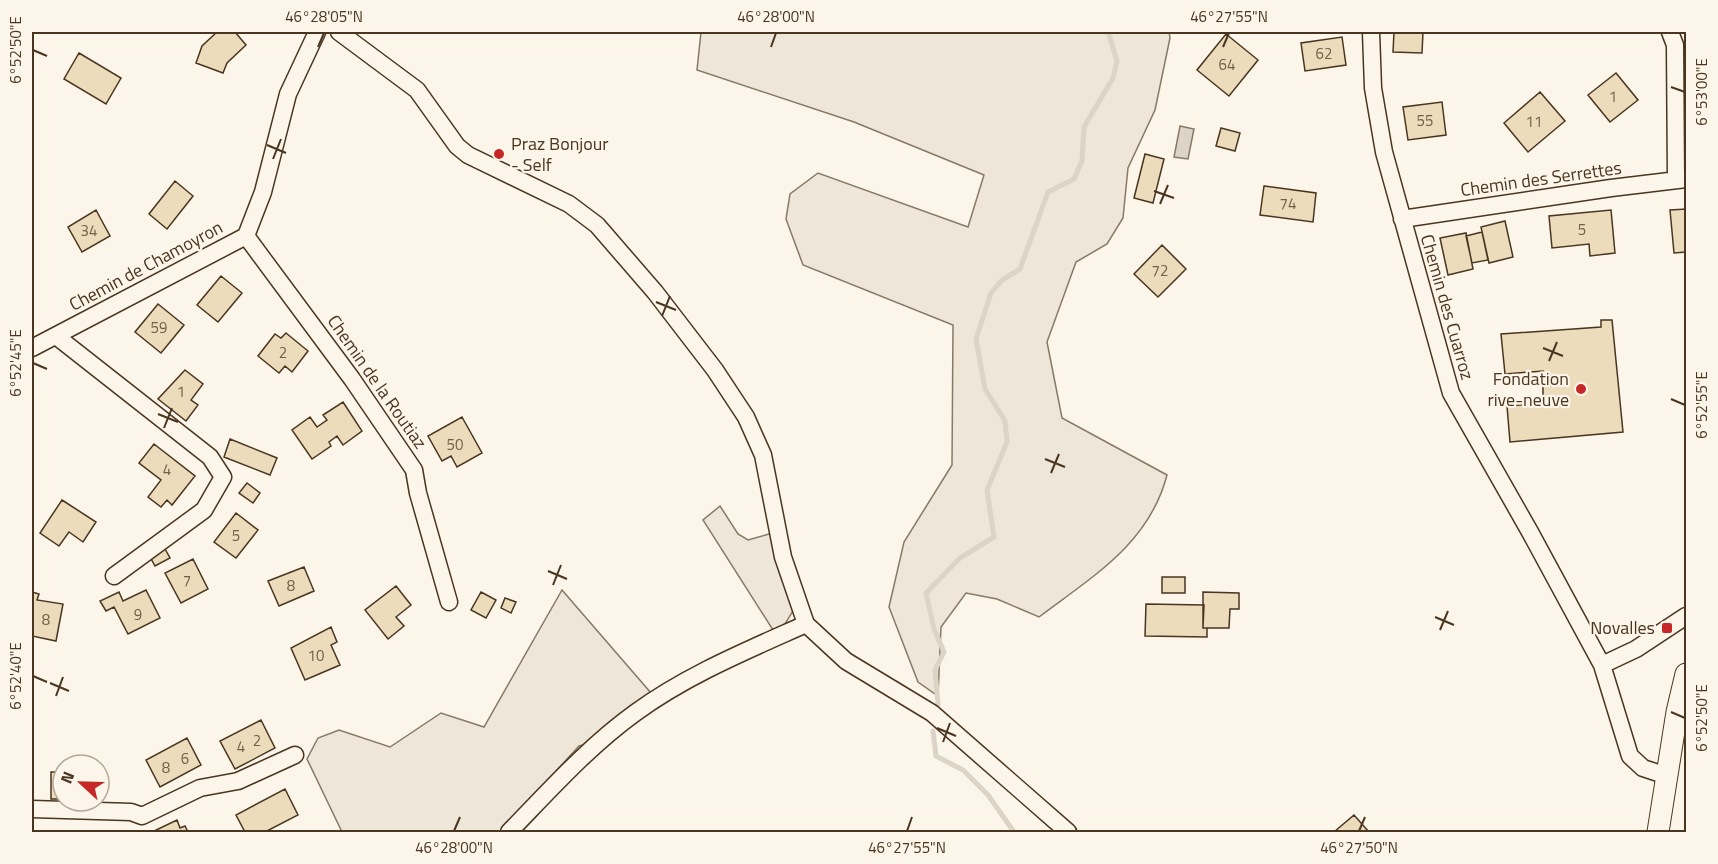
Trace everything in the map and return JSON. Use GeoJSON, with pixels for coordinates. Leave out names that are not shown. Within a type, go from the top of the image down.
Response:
{"type":"FeatureCollection","features":[{"type":"Feature","properties":{"kind":"street","name":"Chemin de Chamoyron"},"geometry":{"type":"LineString","coordinates":[[32,348],[246,236],[263,192],[288,94],[317,32]]}},
{"type":"Feature","properties":{"kind":"street"},"geometry":{"type":"LineString","coordinates":[[339,32],[417,90],[457,146],[468,155],[569,204],[597,225],[655,291],[715,370],[750,426],[762,455],[783,557],[806,624],[846,661],[932,713],[1068,832]]}},
{"type":"Feature","properties":{"kind":"street","name":"Chemin des Cuarroz"},"geometry":{"type":"LineString","coordinates":[[1371,32],[1373,88],[1382,141],[1451,393],[1602,665],[1630,756],[1643,768],[1667,776]]}},
{"type":"Feature","properties":{"kind":"street"},"geometry":{"type":"LineString","coordinates":[[1670,32],[1675,45],[1681,179]]}},
{"type":"Feature","properties":{"kind":"street","name":"Chemin des Serrettes"},"geometry":{"type":"LineString","coordinates":[[1402,219],[1681,179]]}},
{"type":"Feature","properties":{"kind":"street","name":"Chemin de la Routiaz"},"geometry":{"type":"LineString","coordinates":[[246,236],[383,422],[414,470],[418,493],[448,602]]}},
{"type":"Feature","properties":{"kind":"street"},"geometry":{"type":"LineString","coordinates":[[56,336],[210,457],[223,477],[204,510],[114,576]]}},
{"type":"Feature","properties":{"kind":"street"},"geometry":{"type":"LineString","coordinates":[[1602,665],[1636,649],[1686,616]]}},
{"type":"Feature","properties":{"kind":"street"},"geometry":{"type":"LineString","coordinates":[[509,832],[581,757],[636,712],[713,666],[806,624]]}},
{"type":"Feature","properties":{"kind":"street"},"geometry":{"type":"LineString","coordinates":[[1658,832],[1677,712],[1686,674]]}},
{"type":"Feature","properties":{"kind":"street"},"geometry":{"type":"LineString","coordinates":[[32,809],[131,812],[142,816],[200,788],[237,781],[295,755]]}},
{"type":"Feature","properties":{"kind":"shaded area"},"geometry":{"type":"Polygon","coordinates":[[[701,32],[1169,32],[1170,38],[1155,110],[1128,168],[1123,218],[1107,244],[1076,262],[1047,342],[1062,418],[1167,475],[1159,499],[1147,521],[1116,557],[1039,617],[997,599],[966,593],[941,627],[938,696],[918,682],[889,607],[904,542],[952,465],[953,325],[803,265],[786,219],[790,194],[818,173],[968,227],[984,175],[854,122],[697,70],[701,32]]]}},
{"type":"Feature","properties":{"kind":"shaded area"},"geometry":{"type":"Polygon","coordinates":[[[1180,126],[1194,129],[1188,159],[1174,157],[1180,126]]]}},
{"type":"Feature","properties":{"kind":"shaded area"},"geometry":{"type":"Polygon","coordinates":[[[720,506],[738,534],[748,540],[769,534],[774,536],[793,611],[785,624],[773,630],[703,520],[720,506]]]}},
{"type":"Feature","properties":{"kind":"shaded area"},"geometry":{"type":"Polygon","coordinates":[[[562,590],[651,693],[588,744],[579,746],[500,832],[342,832],[307,759],[318,738],[339,730],[390,747],[441,713],[484,727],[562,590]]]}},
{"type":"Feature","properties":{"kind":"building"},"geometry":{"type":"Polygon","coordinates":[[[217,32],[235,32],[246,45],[227,63],[223,73],[196,63],[202,46],[217,32]]]}},
{"type":"Feature","properties":{"kind":"building"},"geometry":{"type":"Polygon","coordinates":[[[1394,32],[1423,32],[1422,53],[1393,52],[1394,32]]]}},
{"type":"Feature","properties":{"kind":"building"},"geometry":{"type":"Polygon","coordinates":[[[1226,34],[1258,60],[1229,96],[1197,70],[1226,34]]]}},
{"type":"Feature","properties":{"kind":"building"},"geometry":{"type":"Polygon","coordinates":[[[1342,37],[1346,65],[1305,71],[1301,43],[1342,37]]]}},
{"type":"Feature","properties":{"kind":"building"},"geometry":{"type":"Polygon","coordinates":[[[79,53],[121,78],[106,104],[64,79],[79,53]]]}},
{"type":"Feature","properties":{"kind":"building"},"geometry":{"type":"Polygon","coordinates":[[[1616,73],[1638,100],[1610,122],[1588,95],[1616,73]]]}},
{"type":"Feature","properties":{"kind":"building"},"geometry":{"type":"Polygon","coordinates":[[[1540,92],[1565,121],[1528,152],[1504,123],[1540,92]]]}},
{"type":"Feature","properties":{"kind":"building"},"geometry":{"type":"Polygon","coordinates":[[[1442,102],[1446,135],[1408,140],[1403,107],[1442,102]]]}},
{"type":"Feature","properties":{"kind":"building"},"geometry":{"type":"Polygon","coordinates":[[[1221,128],[1240,133],[1235,151],[1216,146],[1221,128]]]}},
{"type":"Feature","properties":{"kind":"building"},"geometry":{"type":"Polygon","coordinates":[[[1145,154],[1164,159],[1153,203],[1134,198],[1145,154]]]}},
{"type":"Feature","properties":{"kind":"building"},"geometry":{"type":"Polygon","coordinates":[[[175,181],[193,196],[167,229],[149,214],[175,181]]]}},
{"type":"Feature","properties":{"kind":"building"},"geometry":{"type":"Polygon","coordinates":[[[1264,186],[1316,193],[1313,222],[1260,215],[1264,186]]]}},
{"type":"Feature","properties":{"kind":"building"},"geometry":{"type":"Polygon","coordinates":[[[1686,209],[1686,252],[1674,253],[1670,210],[1686,209]]]}},
{"type":"Feature","properties":{"kind":"building"},"geometry":{"type":"Polygon","coordinates":[[[96,210],[110,236],[82,252],[68,227],[96,210]]]}},
{"type":"Feature","properties":{"kind":"building"},"geometry":{"type":"Polygon","coordinates":[[[1611,210],[1615,253],[1590,256],[1589,244],[1552,248],[1549,216],[1611,210]]]}},
{"type":"Feature","properties":{"kind":"building"},"geometry":{"type":"Polygon","coordinates":[[[1505,221],[1513,257],[1489,263],[1481,227],[1505,221]]]}},
{"type":"Feature","properties":{"kind":"building"},"geometry":{"type":"Polygon","coordinates":[[[1482,232],[1488,260],[1472,263],[1466,236],[1482,232]]]}},
{"type":"Feature","properties":{"kind":"building"},"geometry":{"type":"Polygon","coordinates":[[[1466,233],[1473,269],[1448,275],[1440,238],[1466,233]]]}},
{"type":"Feature","properties":{"kind":"building"},"geometry":{"type":"Polygon","coordinates":[[[1162,245],[1186,269],[1158,297],[1134,274],[1162,245]]]}},
{"type":"Feature","properties":{"kind":"building"},"geometry":{"type":"Polygon","coordinates":[[[221,276],[242,293],[218,322],[197,305],[221,276]]]}},
{"type":"Feature","properties":{"kind":"building"},"geometry":{"type":"Polygon","coordinates":[[[158,304],[184,325],[161,353],[135,332],[158,304]]]}},
{"type":"Feature","properties":{"kind":"building","name":"Fondation rive-neuve"},"geometry":{"type":"Polygon","coordinates":[[[1601,320],[1612,320],[1623,432],[1510,442],[1507,406],[1543,403],[1543,371],[1505,374],[1501,334],[1601,327],[1601,320]]]}},
{"type":"Feature","properties":{"kind":"building"},"geometry":{"type":"Polygon","coordinates":[[[286,333],[308,351],[292,372],[285,366],[279,373],[258,356],[275,334],[281,338],[286,333]]]}},
{"type":"Feature","properties":{"kind":"building"},"geometry":{"type":"Polygon","coordinates":[[[185,370],[203,384],[191,400],[198,405],[186,421],[158,399],[185,370]]]}},
{"type":"Feature","properties":{"kind":"building"},"geometry":{"type":"Polygon","coordinates":[[[343,402],[362,431],[343,445],[337,436],[329,442],[331,446],[312,459],[292,430],[310,417],[317,427],[327,420],[323,415],[343,402]]]}},
{"type":"Feature","properties":{"kind":"building"},"geometry":{"type":"Polygon","coordinates":[[[462,417],[482,453],[457,467],[451,456],[442,461],[428,436],[462,417]]]}},
{"type":"Feature","properties":{"kind":"building"},"geometry":{"type":"Polygon","coordinates":[[[230,439],[277,458],[270,475],[224,457],[230,439]]]}},
{"type":"Feature","properties":{"kind":"building"},"geometry":{"type":"Polygon","coordinates":[[[154,444],[195,476],[172,505],[167,500],[161,507],[148,497],[161,480],[139,463],[154,444]]]}},
{"type":"Feature","properties":{"kind":"building"},"geometry":{"type":"Polygon","coordinates":[[[247,483],[260,493],[253,503],[239,493],[247,483]]]}},
{"type":"Feature","properties":{"kind":"building"},"geometry":{"type":"Polygon","coordinates":[[[62,500],[96,522],[83,542],[69,532],[59,546],[40,533],[62,500]]]}},
{"type":"Feature","properties":{"kind":"building"},"geometry":{"type":"Polygon","coordinates":[[[236,513],[258,530],[236,558],[214,542],[236,513]]]}},
{"type":"Feature","properties":{"kind":"building"},"geometry":{"type":"Polygon","coordinates":[[[164,547],[170,558],[155,566],[149,555],[164,547]]]}},
{"type":"Feature","properties":{"kind":"building"},"geometry":{"type":"Polygon","coordinates":[[[193,559],[208,589],[181,603],[165,573],[193,559]]]}},
{"type":"Feature","properties":{"kind":"building"},"geometry":{"type":"Polygon","coordinates":[[[304,567],[314,591],[279,606],[268,581],[304,567]]]}},
{"type":"Feature","properties":{"kind":"building"},"geometry":{"type":"Polygon","coordinates":[[[1162,577],[1185,577],[1185,593],[1162,593],[1162,577]]]}},
{"type":"Feature","properties":{"kind":"building"},"geometry":{"type":"Polygon","coordinates":[[[396,586],[411,605],[396,617],[404,626],[388,639],[365,610],[396,586]]]}},
{"type":"Feature","properties":{"kind":"building"},"geometry":{"type":"Polygon","coordinates":[[[146,590],[160,618],[128,634],[114,607],[106,611],[100,601],[119,592],[123,601],[146,590]]]}},
{"type":"Feature","properties":{"kind":"building"},"geometry":{"type":"Polygon","coordinates":[[[32,592],[39,594],[37,600],[63,604],[56,641],[32,636],[32,592]]]}},
{"type":"Feature","properties":{"kind":"building"},"geometry":{"type":"Polygon","coordinates":[[[481,592],[496,600],[486,618],[471,610],[481,592]]]}},
{"type":"Feature","properties":{"kind":"building"},"geometry":{"type":"Polygon","coordinates":[[[1203,592],[1239,593],[1239,609],[1230,609],[1229,628],[1203,628],[1203,592]]]}},
{"type":"Feature","properties":{"kind":"building"},"geometry":{"type":"Polygon","coordinates":[[[505,598],[516,602],[511,613],[501,608],[505,598]]]}},
{"type":"Feature","properties":{"kind":"building"},"geometry":{"type":"Polygon","coordinates":[[[1146,604],[1204,605],[1203,628],[1207,628],[1207,637],[1145,636],[1146,604]]]}},
{"type":"Feature","properties":{"kind":"building"},"geometry":{"type":"Polygon","coordinates":[[[331,627],[337,642],[331,645],[340,665],[305,680],[291,648],[331,627]]]}},
{"type":"Feature","properties":{"kind":"building"},"geometry":{"type":"Polygon","coordinates":[[[261,720],[275,748],[235,769],[220,741],[261,720]]]}},
{"type":"Feature","properties":{"kind":"building"},"geometry":{"type":"Polygon","coordinates":[[[187,738],[201,765],[160,787],[146,760],[187,738]]]}},
{"type":"Feature","properties":{"kind":"building"},"geometry":{"type":"Polygon","coordinates":[[[285,789],[298,815],[265,832],[245,832],[236,815],[285,789]]]}},
{"type":"Feature","properties":{"kind":"building"},"geometry":{"type":"Polygon","coordinates":[[[1354,815],[1369,832],[1334,832],[1354,815]]]}},
{"type":"Feature","properties":{"kind":"building"},"geometry":{"type":"Polygon","coordinates":[[[177,820],[180,828],[185,826],[188,832],[152,832],[177,820]]]}},
{"type":"Feature","properties":{"kind":"waterway"},"geometry":{"type":"LineString","coordinates":[[938,704],[935,670],[944,652],[934,629],[926,593],[960,558],[994,537],[987,490],[1007,442],[1005,421],[985,389],[976,339],[991,293],[1002,280],[1020,269],[1048,192],[1074,179],[1082,161],[1084,127],[1113,78],[1117,61],[1108,32]]}},
{"type":"Feature","properties":{"kind":"waterway"},"geometry":{"type":"LineString","coordinates":[[933,731],[936,756],[963,770],[988,795],[1014,832]]}},
{"type":"Feature","properties":{"kind":"place","name":"Praz Bonjour - Self"},"geometry":{"type":"Point","coordinates":[499,154]}},
{"type":"Feature","properties":{"kind":"place","name":"Fondation rive-neuve"},"geometry":{"type":"Point","coordinates":[1581,389]}},
{"type":"Feature","properties":{"kind":"place","name":"Novalles"},"geometry":{"type":"Point","coordinates":[1667,628]}}]}
